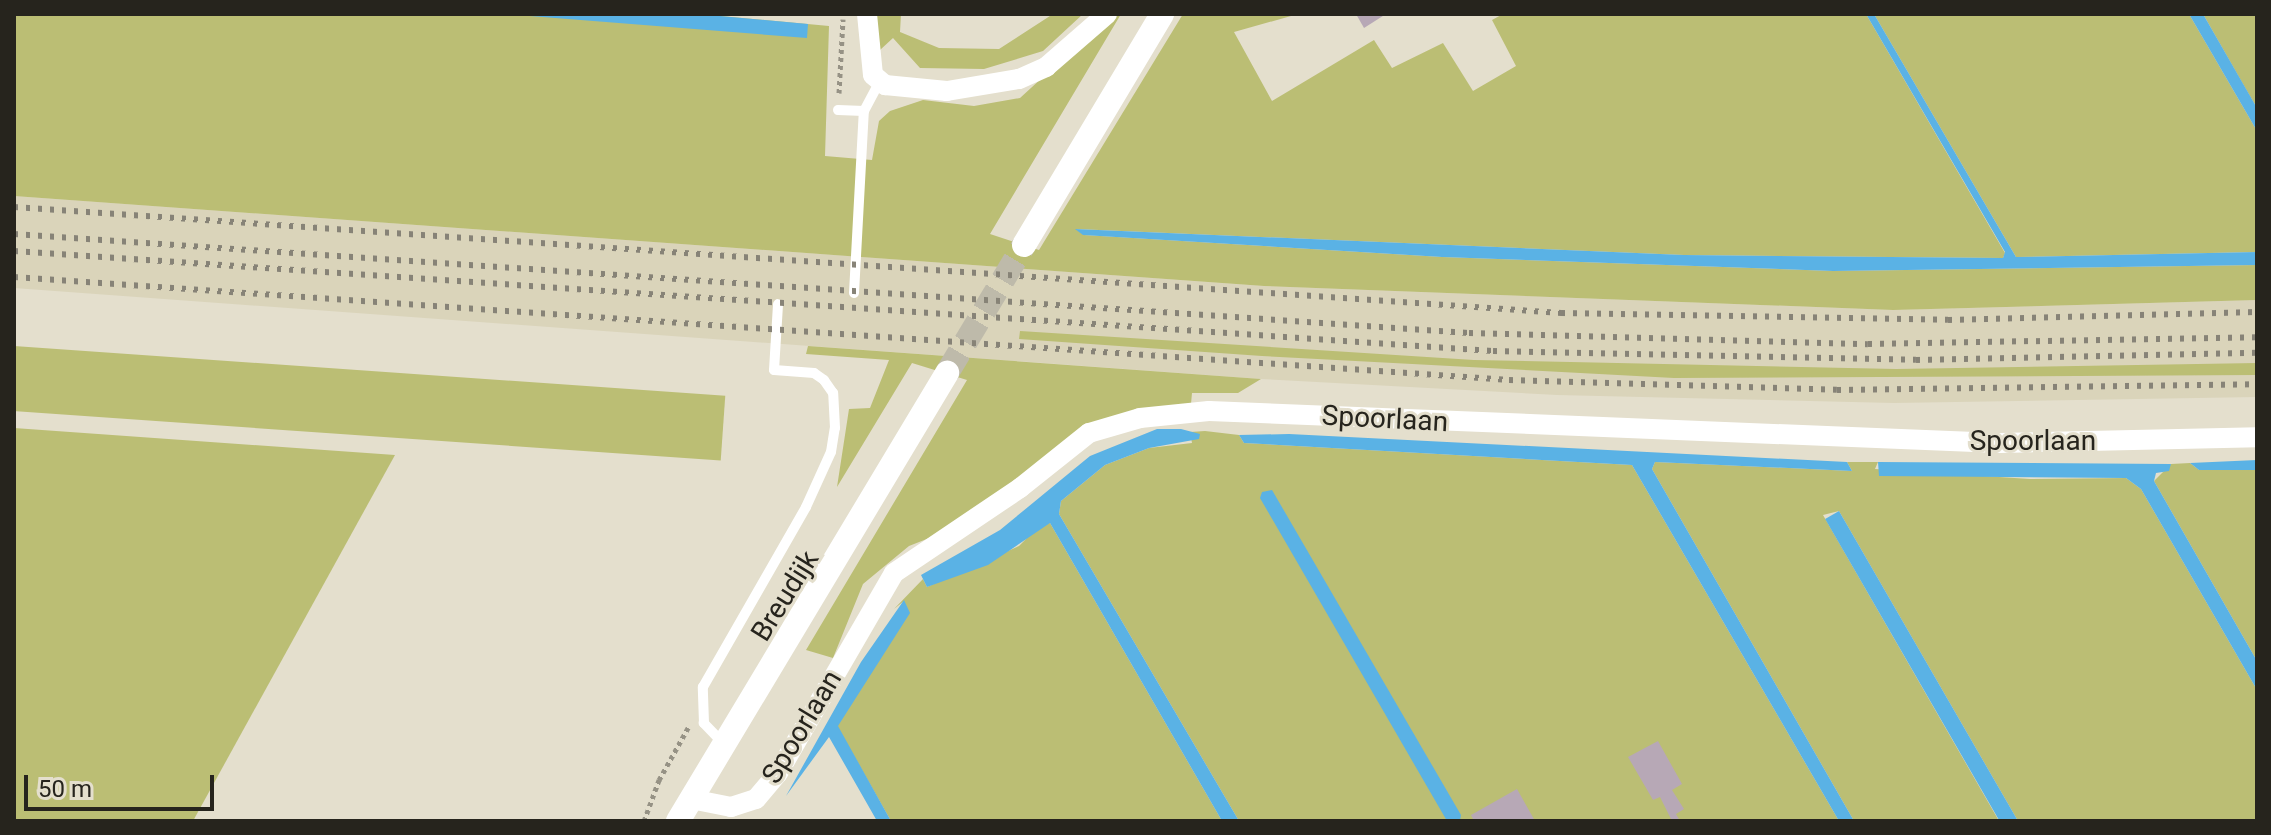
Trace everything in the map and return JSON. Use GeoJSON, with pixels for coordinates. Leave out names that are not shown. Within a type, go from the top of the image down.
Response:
{"type":"FeatureCollection","features":[{"type":"Feature","properties":{"kind":"street"},"geometry":{"type":"LineString","coordinates":[[867,14],[868,61],[880,81],[912,90],[947,91],[1019,79],[1073,47],[1107,14]]}},
{"type":"Feature","properties":{"kind":"street"},"geometry":{"type":"LineString","coordinates":[[1024,245],[1162,14]]}},
{"type":"Feature","properties":{"kind":"street","name":"Breudijk"},"geometry":{"type":"LineString","coordinates":[[678,821],[947,373]]}},
{"type":"Feature","properties":{"kind":"street","name":"Spoorlaan"},"geometry":{"type":"LineString","coordinates":[[691,799],[731,807],[756,799],[778,773],[894,573],[1020,488],[1089,433],[1140,418],[1209,411],[1999,443],[2257,437]]}},
{"type":"Feature","properties":{"kind":"lane"},"geometry":{"type":"LineString","coordinates":[[854,293],[864,111],[880,81]]}},
{"type":"Feature","properties":{"kind":"lane"},"geometry":{"type":"LineString","coordinates":[[838,110],[864,111]]}},
{"type":"Feature","properties":{"kind":"lane"},"geometry":{"type":"LineString","coordinates":[[725,745],[709,732],[700,707],[715,659],[806,507],[831,452],[836,409],[824,380],[814,373],[774,370],[778,304]]}},
{"type":"Feature","properties":{"kind":"path"},"geometry":{"type":"LineString","coordinates":[[838,110],[843,14]]}},
{"type":"Feature","properties":{"kind":"path"},"geometry":{"type":"LineString","coordinates":[[644,821],[659,780],[700,707]]}},
{"type":"Feature","properties":{"kind":"shaded area"},"geometry":{"type":"Polygon","coordinates":[[[14,196],[1264,286],[1893,310],[2257,300],[2257,397],[1894,403],[1557,395],[1261,379],[14,288],[14,196]]]}},
{"type":"Feature","properties":{"kind":"green space"},"geometry":{"type":"Polygon","coordinates":[[[14,14],[698,14],[829,26],[825,156],[872,160],[879,121],[890,111],[923,100],[974,106],[1020,98],[1112,14],[1121,14],[990,234],[1039,250],[1183,14],[1298,14],[1234,32],[1272,101],[1374,40],[1392,68],[1443,43],[1473,91],[1516,66],[1492,20],[1503,14],[1866,14],[2005,253],[2003,258],[1684,255],[1076,229],[1084,235],[1442,257],[1833,271],[2257,265],[2257,300],[1893,310],[1264,286],[14,196],[14,14]]]}},
{"type":"Feature","properties":{"kind":"green space"},"geometry":{"type":"Polygon","coordinates":[[[876,14],[901,14],[900,32],[939,48],[999,49],[1053,14],[1083,14],[1043,51],[984,69],[920,68],[893,38],[880,50],[876,14]]]}},
{"type":"Feature","properties":{"kind":"green space"},"geometry":{"type":"Polygon","coordinates":[[[1874,14],[2189,14],[2257,131],[2257,252],[2016,257],[1874,14]]]}},
{"type":"Feature","properties":{"kind":"green space"},"geometry":{"type":"Polygon","coordinates":[[[2203,14],[2257,14],[2257,108],[2247,91],[2203,14]]]}},
{"type":"Feature","properties":{"kind":"green space"},"geometry":{"type":"Polygon","coordinates":[[[1020,331],[1474,360],[1896,369],[2257,363],[2257,375],[1674,378],[1262,356],[1019,339],[1020,331]]]}},
{"type":"Feature","properties":{"kind":"green space"},"geometry":{"type":"Polygon","coordinates":[[[14,346],[725,396],[721,461],[14,411],[14,346]]]}},
{"type":"Feature","properties":{"kind":"green space"},"geometry":{"type":"Polygon","coordinates":[[[808,346],[1261,379],[1238,393],[1192,393],[1191,404],[1099,421],[947,531],[909,546],[863,584],[833,658],[806,650],[967,380],[912,363],[837,487],[849,409],[870,408],[889,360],[806,354],[808,346]]]}},
{"type":"Feature","properties":{"kind":"green space"},"geometry":{"type":"Polygon","coordinates":[[[14,428],[395,455],[193,821],[14,821],[14,428]]]}},
{"type":"Feature","properties":{"kind":"green space"},"geometry":{"type":"Polygon","coordinates":[[[1190,432],[1239,435],[1244,443],[1632,465],[1839,821],[1239,821],[1059,514],[1061,501],[1105,465],[1149,448],[1192,443],[1190,432]]]}},
{"type":"Feature","properties":{"kind":"green space"},"geometry":{"type":"Polygon","coordinates":[[[1655,462],[1852,471],[1847,462],[1878,462],[1875,469],[2030,479],[2126,478],[2141,489],[2257,690],[2257,821],[2018,821],[1839,511],[1823,515],[1999,821],[1854,821],[1652,469],[1655,462]]]}},
{"type":"Feature","properties":{"kind":"green space"},"geometry":{"type":"Polygon","coordinates":[[[2190,463],[2199,470],[2257,470],[2257,661],[2154,481],[2171,464],[2190,463]]]}},
{"type":"Feature","properties":{"kind":"green space"},"geometry":{"type":"Polygon","coordinates":[[[1050,523],[1222,821],[891,821],[837,726],[904,601],[894,609],[923,579],[927,587],[1019,546],[1040,525],[1050,523]]]}},
{"type":"Feature","properties":{"kind":"water"},"geometry":{"type":"Polygon","coordinates":[[[504,14],[698,14],[808,24],[807,38],[504,14]]]}},
{"type":"Feature","properties":{"kind":"water"},"geometry":{"type":"Polygon","coordinates":[[[1866,14],[1874,14],[2016,257],[2257,252],[2257,265],[1833,271],[1442,257],[1083,235],[1075,229],[1684,255],[2003,258],[2005,252],[1866,14]]]}},
{"type":"Feature","properties":{"kind":"water"},"geometry":{"type":"Polygon","coordinates":[[[2189,14],[2203,14],[2257,108],[2257,131],[2189,14]]]}},
{"type":"Feature","properties":{"kind":"water"},"geometry":{"type":"Polygon","coordinates":[[[1157,429],[1181,429],[1200,434],[1199,439],[1149,448],[1105,465],[1061,501],[1059,514],[1239,821],[1222,821],[1050,523],[988,565],[927,587],[921,575],[1000,530],[1090,456],[1157,429]]]}},
{"type":"Feature","properties":{"kind":"water"},"geometry":{"type":"Polygon","coordinates":[[[1289,434],[1847,462],[1852,471],[1655,462],[1652,469],[1854,821],[1839,821],[1632,465],[1244,443],[1239,435],[1289,434]]]}},
{"type":"Feature","properties":{"kind":"water"},"geometry":{"type":"Polygon","coordinates":[[[2257,460],[2257,470],[2199,470],[2190,463],[2257,460]]]}},
{"type":"Feature","properties":{"kind":"water"},"geometry":{"type":"Polygon","coordinates":[[[1878,462],[2171,464],[2169,471],[2156,473],[2154,481],[2257,661],[2257,690],[2141,489],[2126,478],[1879,476],[1878,462]]]}},
{"type":"Feature","properties":{"kind":"water"},"geometry":{"type":"Polygon","coordinates":[[[1272,490],[1461,815],[1460,821],[1447,821],[1260,498],[1262,492],[1272,490]]]}},
{"type":"Feature","properties":{"kind":"water"},"geometry":{"type":"Polygon","coordinates":[[[1839,511],[2018,821],[2000,821],[1825,519],[1839,511]]]}},
{"type":"Feature","properties":{"kind":"water"},"geometry":{"type":"Polygon","coordinates":[[[904,600],[910,613],[838,726],[891,821],[877,821],[829,737],[786,796],[861,662],[904,600]]]}},
{"type":"Feature","properties":{"kind":"building"},"geometry":{"type":"Polygon","coordinates":[[[1356,14],[1386,14],[1364,28],[1356,14]]]}},
{"type":"Feature","properties":{"kind":"building"},"geometry":{"type":"Polygon","coordinates":[[[1658,741],[1682,784],[1672,790],[1684,809],[1676,814],[1680,821],[1672,821],[1660,797],[1653,800],[1628,757],[1658,741]]]}},
{"type":"Feature","properties":{"kind":"building"},"geometry":{"type":"Polygon","coordinates":[[[1517,789],[1535,821],[1474,821],[1471,815],[1517,789]]]}},
{"type":"Feature","properties":{"kind":"tunnel"},"geometry":{"type":"LineString","coordinates":[[947,373],[1024,245]]}},
{"type":"Feature","properties":{"kind":"railway"},"geometry":{"type":"LineString","coordinates":[[14,207],[1561,313],[1948,320],[2257,312]]}},
{"type":"Feature","properties":{"kind":"railway"},"geometry":{"type":"LineString","coordinates":[[14,234],[1469,333],[1868,344],[2257,337]]}},
{"type":"Feature","properties":{"kind":"railway"},"geometry":{"type":"LineString","coordinates":[[14,251],[1493,351],[1916,360],[2257,353]]}},
{"type":"Feature","properties":{"kind":"railway"},"geometry":{"type":"LineString","coordinates":[[14,277],[1509,380],[1837,390],[2257,384]]}}]}
